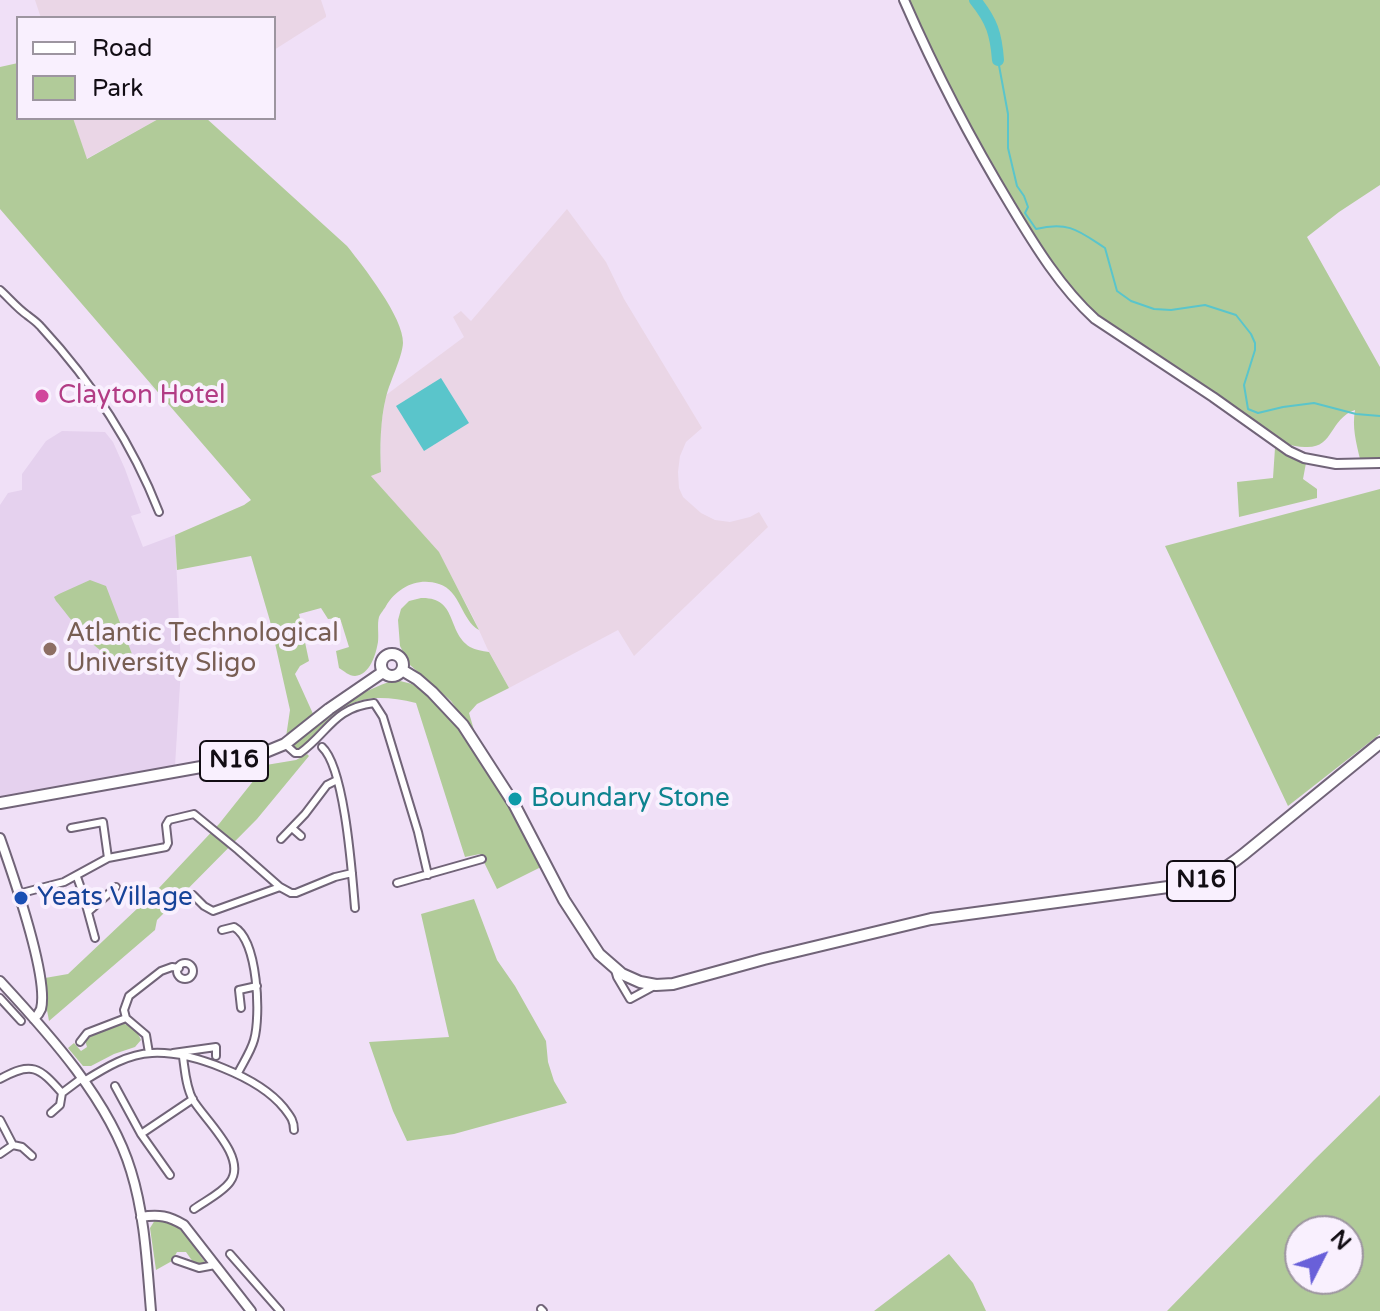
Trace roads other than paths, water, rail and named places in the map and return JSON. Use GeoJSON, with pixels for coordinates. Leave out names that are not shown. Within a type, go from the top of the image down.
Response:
{"type":"FeatureCollection","features":[{"type":"Feature","properties":{"kind":"highway","name":"N16"},"geometry":{"type":"LineString","coordinates":[[391,653],[401,658],[402,670],[393,676],[383,672],[380,666],[382,659],[391,653]]}},
{"type":"Feature","properties":{"kind":"highway","name":"N16"},"geometry":{"type":"LineString","coordinates":[[402,670],[438,697],[463,725],[514,804],[564,900],[599,954],[615,970],[640,982],[656,985],[673,984],[931,919],[1205,880],[1229,866],[1380,743]]}},
{"type":"Feature","properties":{"kind":"highway","name":"N16"},"geometry":{"type":"LineString","coordinates":[[0,803],[251,758],[285,744],[383,672]]}},
{"type":"Feature","properties":{"kind":"street"},"geometry":{"type":"LineString","coordinates":[[904,0],[926,51],[997,182],[1034,245],[1080,305],[1095,319],[1289,451],[1304,458],[1336,464],[1380,463]]}},
{"type":"Feature","properties":{"kind":"street"},"geometry":{"type":"LineString","coordinates":[[0,290],[38,323],[86,379],[131,452],[159,512]]}},
{"type":"Feature","properties":{"kind":"street"},"geometry":{"type":"LineString","coordinates":[[285,744],[295,753],[300,753],[347,709],[362,704],[377,705],[415,821],[428,875]]}},
{"type":"Feature","properties":{"kind":"street"},"geometry":{"type":"LineString","coordinates":[[322,747],[327,752],[337,780],[348,829],[355,908]]}},
{"type":"Feature","properties":{"kind":"street"},"geometry":{"type":"LineString","coordinates":[[281,839],[327,785],[337,780]]}},
{"type":"Feature","properties":{"kind":"street"},"geometry":{"type":"LineString","coordinates":[[18,894],[77,877],[108,858],[166,847],[166,825],[169,820],[194,814],[291,893],[352,873]]}},
{"type":"Feature","properties":{"kind":"street"},"geometry":{"type":"LineString","coordinates":[[71,828],[103,822],[108,858]]}},
{"type":"Feature","properties":{"kind":"street"},"geometry":{"type":"LineString","coordinates":[[292,828],[301,836]]}},
{"type":"Feature","properties":{"kind":"street"},"geometry":{"type":"LineString","coordinates":[[0,838],[37,961],[42,989],[41,1009],[34,1019]]}},
{"type":"Feature","properties":{"kind":"street"},"geometry":{"type":"LineString","coordinates":[[397,883],[482,859]]}},
{"type":"Feature","properties":{"kind":"street"},"geometry":{"type":"LineString","coordinates":[[77,877],[95,938]]}},
{"type":"Feature","properties":{"kind":"street"},"geometry":{"type":"LineString","coordinates":[[88,912],[116,887]]}},
{"type":"Feature","properties":{"kind":"street"},"geometry":{"type":"LineString","coordinates":[[193,895],[213,911],[280,887]]}},
{"type":"Feature","properties":{"kind":"street"},"geometry":{"type":"LineString","coordinates":[[222,930],[234,927],[244,936],[257,986],[259,1018],[254,1043],[238,1073]]}},
{"type":"Feature","properties":{"kind":"street"},"geometry":{"type":"LineString","coordinates":[[149,1053],[146,1035],[126,1018],[124,1010],[129,996],[161,971],[179,968]]}},
{"type":"Feature","properties":{"kind":"street"},"geometry":{"type":"LineString","coordinates":[[615,970],[630,999],[656,985]]}},
{"type":"Feature","properties":{"kind":"street"},"geometry":{"type":"LineString","coordinates":[[0,981],[83,1079],[120,1144],[131,1171],[141,1217],[151,1311]]}},
{"type":"Feature","properties":{"kind":"street"},"geometry":{"type":"LineString","coordinates":[[241,1008],[239,990],[257,986]]}},
{"type":"Feature","properties":{"kind":"street"},"geometry":{"type":"LineString","coordinates":[[19,1002],[34,1003],[42,989]]}},
{"type":"Feature","properties":{"kind":"street"},"geometry":{"type":"LineString","coordinates":[[0,998],[21,1021]]}},
{"type":"Feature","properties":{"kind":"street"},"geometry":{"type":"LineString","coordinates":[[80,1042],[87,1033],[126,1018]]}},
{"type":"Feature","properties":{"kind":"street"},"geometry":{"type":"LineString","coordinates":[[51,1113],[60,1105],[62,1093],[120,1061],[149,1053],[216,1047],[216,1056]]}},
{"type":"Feature","properties":{"kind":"street"},"geometry":{"type":"LineString","coordinates":[[171,1053],[238,1073],[263,1088],[280,1102],[294,1123],[294,1130]]}},
{"type":"Feature","properties":{"kind":"street"},"geometry":{"type":"LineString","coordinates":[[183,1057],[193,1099],[232,1155],[235,1170],[231,1182],[194,1209]]}},
{"type":"Feature","properties":{"kind":"street"},"geometry":{"type":"LineString","coordinates":[[0,1079],[16,1070],[33,1067],[47,1076],[62,1093]]}},
{"type":"Feature","properties":{"kind":"street"},"geometry":{"type":"LineString","coordinates":[[115,1086],[141,1134],[170,1175]]}},
{"type":"Feature","properties":{"kind":"street"},"geometry":{"type":"LineString","coordinates":[[141,1134],[193,1099]]}},
{"type":"Feature","properties":{"kind":"street"},"geometry":{"type":"LineString","coordinates":[[0,1120],[13,1145]]}},
{"type":"Feature","properties":{"kind":"street"},"geometry":{"type":"LineString","coordinates":[[0,1154],[13,1145],[22,1147],[32,1156]]}},
{"type":"Feature","properties":{"kind":"street"},"geometry":{"type":"LineString","coordinates":[[141,1217],[170,1217],[184,1225],[251,1311]]}},
{"type":"Feature","properties":{"kind":"street"},"geometry":{"type":"LineString","coordinates":[[230,1254],[280,1311]]}},
{"type":"Feature","properties":{"kind":"street"},"geometry":{"type":"LineString","coordinates":[[176,1260],[199,1268],[215,1265]]}},
{"type":"Feature","properties":{"kind":"waterway"},"geometry":{"type":"LineString","coordinates":[[975,0],[992,28],[998,60]]}},
{"type":"Feature","properties":{"kind":"waterway"},"geometry":{"type":"LineString","coordinates":[[998,60],[1008,114],[1008,148],[1017,186],[1028,207],[1025,213],[1036,229],[1057,226],[1073,229],[1105,248],[1117,291],[1131,301],[1154,309],[1171,310],[1205,305],[1236,315],[1255,343],[1244,385],[1248,409],[1258,413],[1314,403],[1356,414],[1380,416]]}},
{"type":"Feature","properties":{"kind":"place","name":"Clayton Hotel"},"geometry":{"type":"Point","coordinates":[42,396]}},
{"type":"Feature","properties":{"kind":"place","name":"Atlantic Technological University Sligo"},"geometry":{"type":"Point","coordinates":[50,649]}},
{"type":"Feature","properties":{"kind":"place","name":"Boundary Stone"},"geometry":{"type":"Point","coordinates":[515,799]}},
{"type":"Feature","properties":{"kind":"place","name":"Yeats Village"},"geometry":{"type":"Point","coordinates":[21,898]}}]}
